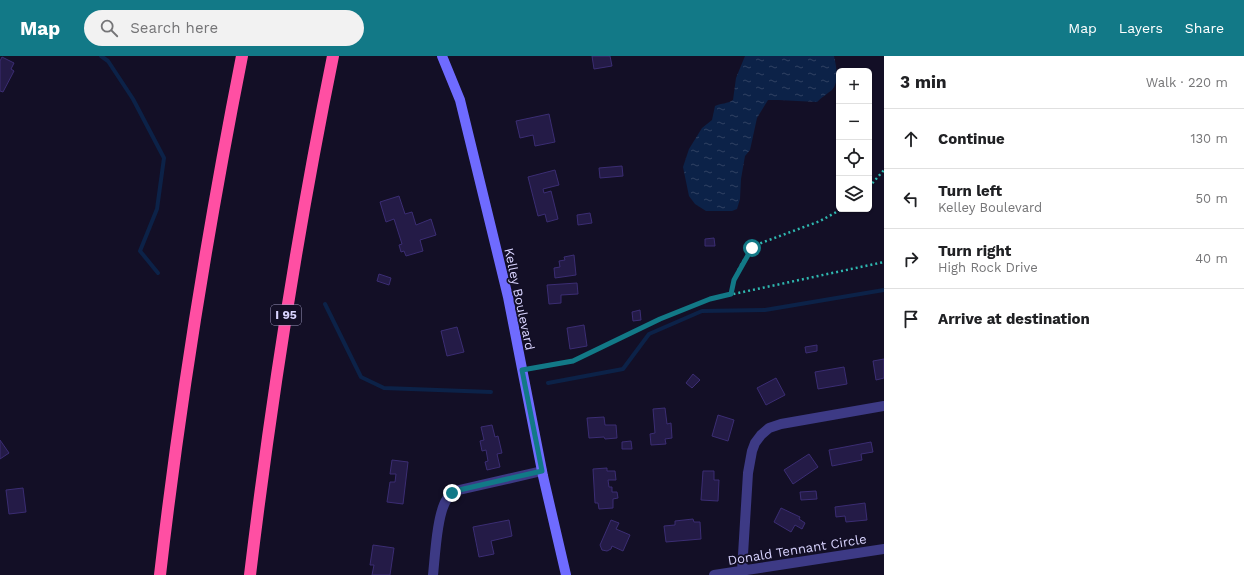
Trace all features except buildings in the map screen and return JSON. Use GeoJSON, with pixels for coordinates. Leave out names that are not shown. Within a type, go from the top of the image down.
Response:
{"type":"FeatureCollection","features":[{"type":"Feature","properties":{"kind":"highway"},"geometry":{"type":"LineString","coordinates":[[160,575],[170,491],[198,297],[242,56]]}},
{"type":"Feature","properties":{"kind":"highway","name":"I 95"},"geometry":{"type":"LineString","coordinates":[[250,575],[271,413],[286,319],[302,219],[333,56]]}},
{"type":"Feature","properties":{"kind":"main road","name":"Kelley Boulevard"},"geometry":{"type":"LineString","coordinates":[[442,56],[460,100],[508,297],[542,471],[566,575]]}},
{"type":"Feature","properties":{"kind":"street"},"geometry":{"type":"LineString","coordinates":[[742,571],[749,461],[755,443],[761,435],[769,428],[781,424],[884,406]]}},
{"type":"Feature","properties":{"kind":"street"},"geometry":{"type":"LineString","coordinates":[[432,575],[441,513],[447,498],[452,493],[459,490],[542,471]]}},
{"type":"Feature","properties":{"kind":"street","name":"Donald Tennant Circle"},"geometry":{"type":"LineString","coordinates":[[714,575],[884,549]]}},
{"type":"Feature","properties":{"kind":"path"},"geometry":{"type":"LineString","coordinates":[[872,184],[884,170]]}},
{"type":"Feature","properties":{"kind":"path"},"geometry":{"type":"LineString","coordinates":[[731,294],[734,280],[752,248],[760,243],[820,221],[836,212]]}},
{"type":"Feature","properties":{"kind":"path"},"geometry":{"type":"LineString","coordinates":[[522,370],[573,361],[660,319],[710,299],[884,262]]}},
{"type":"Feature","properties":{"kind":"water"},"geometry":{"type":"Polygon","coordinates":[[[745,56],[834,56],[836,64],[836,82],[832,90],[817,102],[768,100],[757,118],[750,150],[745,156],[741,179],[740,199],[737,209],[732,211],[706,211],[695,204],[689,196],[683,167],[689,149],[702,128],[712,120],[715,106],[733,100],[736,78],[745,56]]]}},
{"type":"Feature","properties":{"kind":"waterway"},"geometry":{"type":"LineString","coordinates":[[101,56],[108,61],[133,99],[164,158],[157,209],[140,251],[158,273]]}},
{"type":"Feature","properties":{"kind":"waterway"},"geometry":{"type":"LineString","coordinates":[[548,383],[623,369],[649,334],[702,311],[765,310],[884,290]]}},
{"type":"Feature","properties":{"kind":"waterway"},"geometry":{"type":"LineString","coordinates":[[325,304],[361,377],[384,388],[491,392]]}},
{"type":"Feature","properties":{"kind":"route"},"geometry":{"type":"LineString","coordinates":[[452,493],[459,490],[542,471],[522,370],[573,361],[660,319],[710,299],[731,294],[734,280],[752,248]]}}]}
